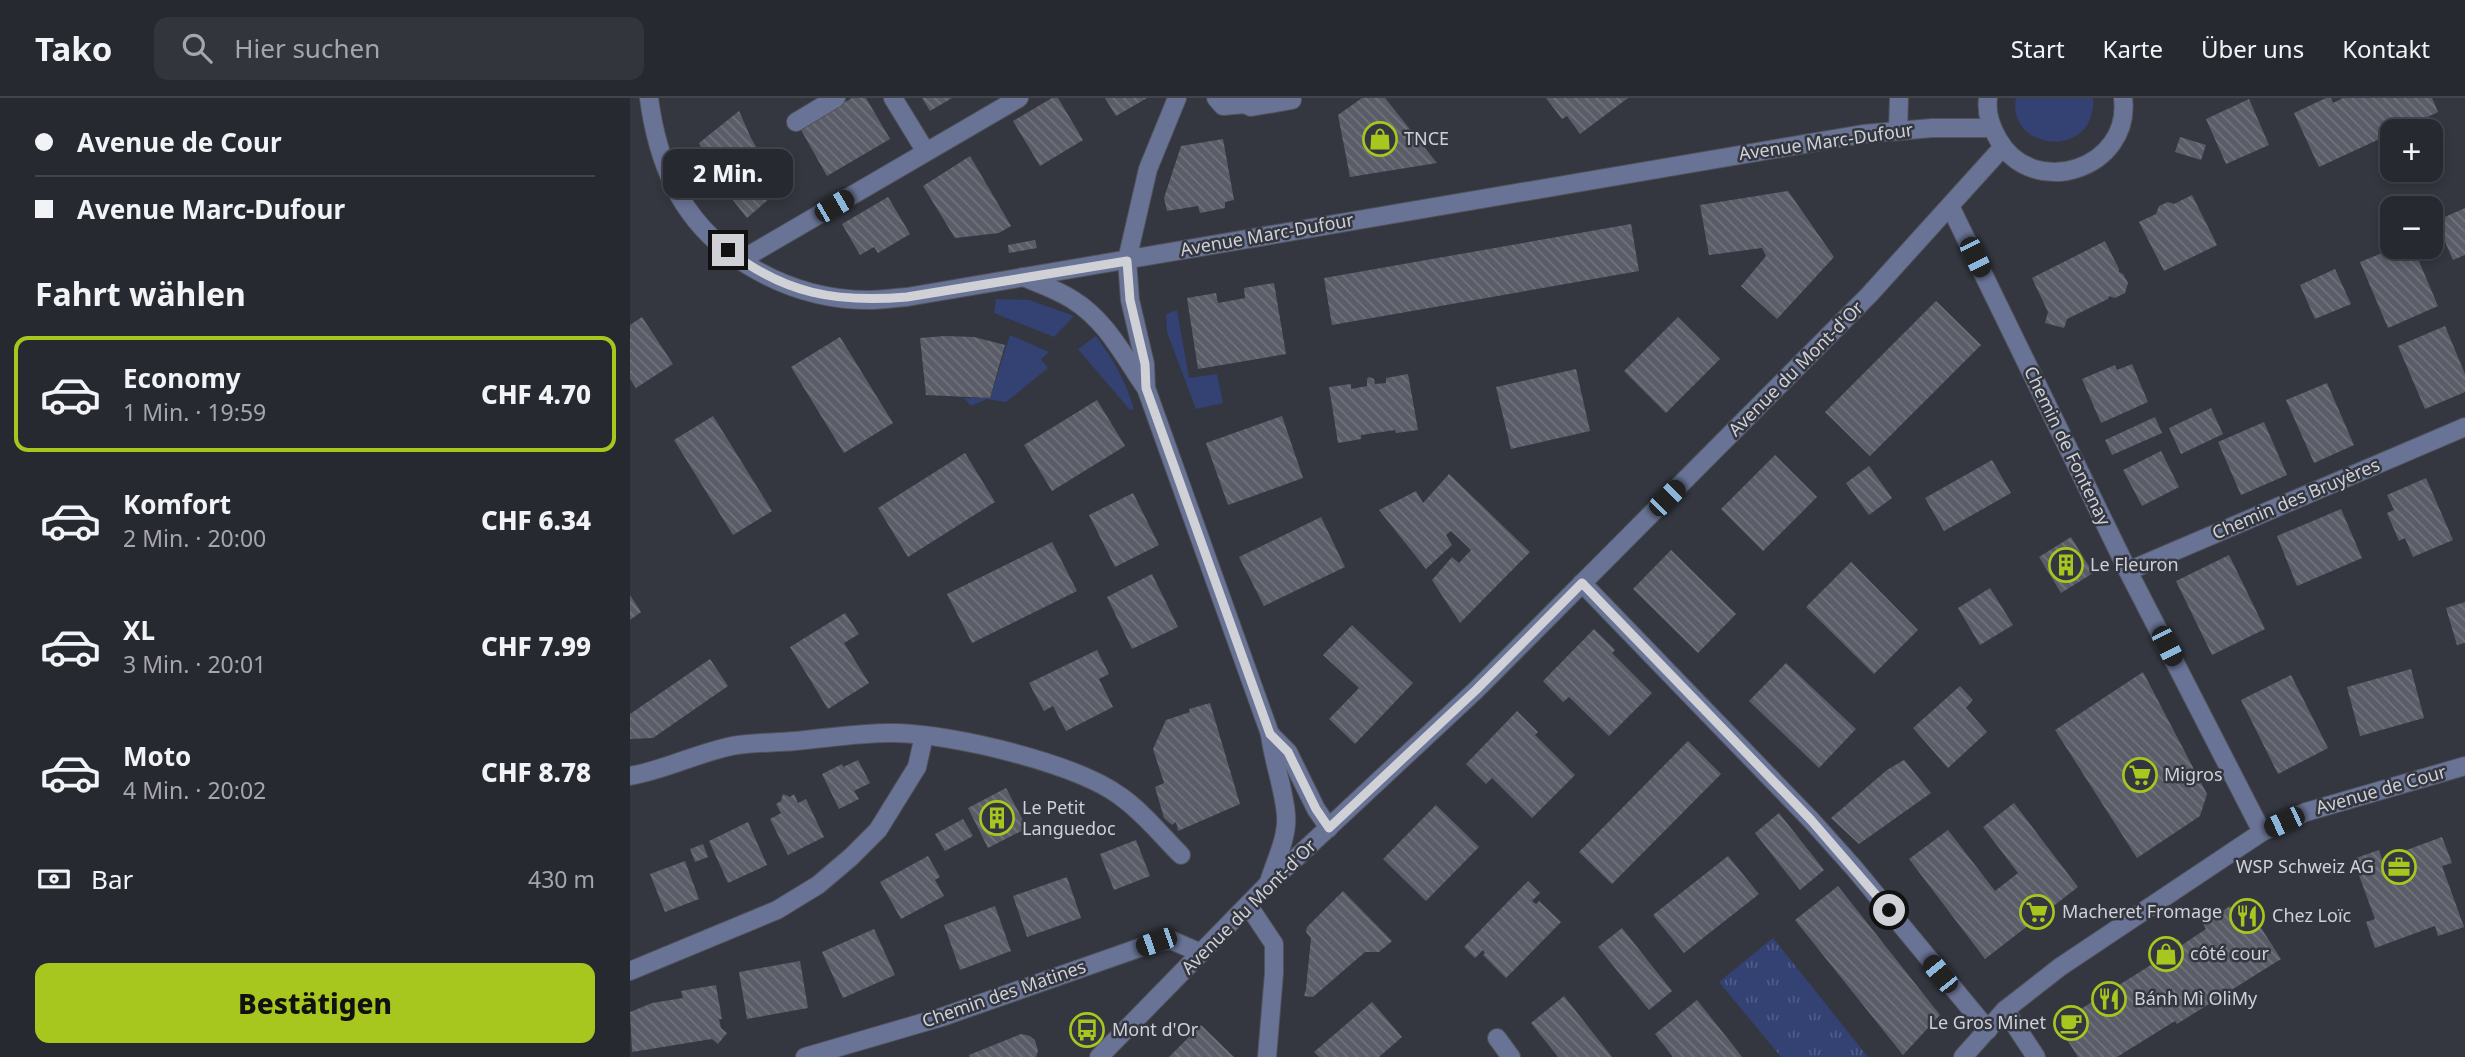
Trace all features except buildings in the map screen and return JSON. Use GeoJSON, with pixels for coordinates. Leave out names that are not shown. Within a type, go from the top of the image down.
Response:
{"type":"FeatureCollection","features":[{"type":"Feature","properties":{"kind":"street","name":"Avenue Marc-Dufour"},"geometry":{"type":"LineString","coordinates":[[649,98],[653,130],[675,187],[689,212],[715,240],[758,272],[781,282],[810,293],[839,299],[870,300],[907,297],[1127,261],[1291,231],[1898,130],[1991,128]]}},
{"type":"Feature","properties":{"kind":"street"},"geometry":{"type":"LineString","coordinates":[[796,122],[836,98]]}},
{"type":"Feature","properties":{"kind":"street"},"geometry":{"type":"LineString","coordinates":[[893,98],[926,152]]}},
{"type":"Feature","properties":{"kind":"street"},"geometry":{"type":"LineString","coordinates":[[741,260],[1019,98]]}},
{"type":"Feature","properties":{"kind":"street"},"geometry":{"type":"LineString","coordinates":[[1146,388],[1145,364],[1130,300],[1127,261],[1148,169],[1177,98]]}},
{"type":"Feature","properties":{"kind":"street"},"geometry":{"type":"LineString","coordinates":[[1216,98],[1223,106],[1245,104],[1251,107],[1292,100]]}},
{"type":"Feature","properties":{"kind":"street"},"geometry":{"type":"LineString","coordinates":[[1898,130],[1899,98]]}},
{"type":"Feature","properties":{"kind":"street"},"geometry":{"type":"LineString","coordinates":[[1988,98],[1991,128],[2003,148],[2020,163],[2042,172],[2066,172],[2088,165],[2107,150],[2120,130],[2123,98]]}},
{"type":"Feature","properties":{"kind":"street","name":"Avenue du Mont-d'Or"},"geometry":{"type":"LineString","coordinates":[[1099,1057],[1267,885],[1476,690],[1869,295],[2003,148]]}},
{"type":"Feature","properties":{"kind":"street","name":"Chemin de Fontenay"},"geometry":{"type":"LineString","coordinates":[[1951,208],[2128,570],[2262,832]]}},
{"type":"Feature","properties":{"kind":"street"},"geometry":{"type":"LineString","coordinates":[[1023,277],[1074,300],[1091,313],[1105,328],[1146,388],[1270,734],[1286,815],[1284,835],[1267,885]]}},
{"type":"Feature","properties":{"kind":"street","name":"Chemin des Bruyères"},"geometry":{"type":"LineString","coordinates":[[2128,570],[2465,427]]}},
{"type":"Feature","properties":{"kind":"street"},"geometry":{"type":"LineString","coordinates":[[1582,583],[1854,868],[1987,1030]]}},
{"type":"Feature","properties":{"kind":"street"},"geometry":{"type":"LineString","coordinates":[[630,776],[649,773],[732,746],[895,733],[957,740],[1007,752],[1096,782],[1119,795],[1138,811],[1181,855]]}},
{"type":"Feature","properties":{"kind":"street"},"geometry":{"type":"LineString","coordinates":[[1270,734],[1288,752],[1316,809],[1329,828]]}},
{"type":"Feature","properties":{"kind":"street"},"geometry":{"type":"LineString","coordinates":[[630,971],[777,910],[818,885],[878,830],[917,767],[924,736]]}},
{"type":"Feature","properties":{"kind":"street","name":"Avenue de Cour"},"geometry":{"type":"LineString","coordinates":[[1962,1057],[2006,1010],[2060,967],[2262,832],[2306,812],[2465,766]]}},
{"type":"Feature","properties":{"kind":"street"},"geometry":{"type":"LineString","coordinates":[[1248,905],[1274,944],[1267,1057]]}},
{"type":"Feature","properties":{"kind":"street","name":"Chemin des Matines"},"geometry":{"type":"LineString","coordinates":[[805,1057],[942,1017],[1156,942],[1171,940],[1201,953]]}},
{"type":"Feature","properties":{"kind":"street"},"geometry":{"type":"LineString","coordinates":[[2006,1010],[2036,1057]]}},
{"type":"Feature","properties":{"kind":"street"},"geometry":{"type":"LineString","coordinates":[[1497,1038],[1511,1057]]}},
{"type":"Feature","properties":{"kind":"green space"},"geometry":{"type":"Polygon","coordinates":[[[2016,98],[2093,98],[2090,118],[2081,132],[2068,139],[2052,142],[2037,138],[2024,130],[2017,116],[2016,98]]]}},
{"type":"Feature","properties":{"kind":"green space"},"geometry":{"type":"Polygon","coordinates":[[[996,299],[1029,300],[1074,316],[1054,337],[994,313],[996,299]]]}},
{"type":"Feature","properties":{"kind":"green space"},"geometry":{"type":"Polygon","coordinates":[[[1177,310],[1189,378],[1217,374],[1223,403],[1196,409],[1167,332],[1166,314],[1177,310]]]}},
{"type":"Feature","properties":{"kind":"green space"},"geometry":{"type":"Polygon","coordinates":[[[1010,335],[1049,352],[1041,359],[1048,368],[1006,402],[987,399],[971,406],[964,398],[990,398],[1010,335]]]}},
{"type":"Feature","properties":{"kind":"green space"},"geometry":{"type":"Polygon","coordinates":[[[1096,336],[1118,371],[1134,409],[1130,410],[1078,349],[1096,336]]]}},
{"type":"Feature","properties":{"kind":"green space"},"geometry":{"type":"Polygon","coordinates":[[[1773,938],[1868,1057],[1781,1057],[1719,982],[1773,938]]]}},
{"type":"Feature","properties":{"kind":"place","name":"TNCE"},"geometry":{"type":"Point","coordinates":[1380,139]}},
{"type":"Feature","properties":{"kind":"place","name":"Le Fleuron"},"geometry":{"type":"Point","coordinates":[2066,565]}},
{"type":"Feature","properties":{"kind":"place","name":"Migros"},"geometry":{"type":"Point","coordinates":[2140,775]}},
{"type":"Feature","properties":{"kind":"place","name":"Le Petit Languedoc"},"geometry":{"type":"Point","coordinates":[997,818]}},
{"type":"Feature","properties":{"kind":"place","name":"WSP Schweiz AG"},"geometry":{"type":"Point","coordinates":[2399,867]}},
{"type":"Feature","properties":{"kind":"place","name":"Macheret Fromage"},"geometry":{"type":"Point","coordinates":[2037,912]}},
{"type":"Feature","properties":{"kind":"place","name":"Chez Loïc"},"geometry":{"type":"Point","coordinates":[2247,916]}},
{"type":"Feature","properties":{"kind":"place","name":"côté cour"},"geometry":{"type":"Point","coordinates":[2166,954]}},
{"type":"Feature","properties":{"kind":"place","name":"Bánh Mì OliMy"},"geometry":{"type":"Point","coordinates":[2109,999]}},
{"type":"Feature","properties":{"kind":"place","name":"Le Gros Minet"},"geometry":{"type":"Point","coordinates":[2071,1023]}},
{"type":"Feature","properties":{"kind":"place","name":"Mont d'Or"},"geometry":{"type":"Point","coordinates":[1087,1030]}},
{"type":"Feature","properties":{"kind":"route"},"geometry":{"type":"LineString","coordinates":[[728,250],[758,272],[810,293],[839,299],[870,300],[907,297],[1127,261],[1130,300],[1145,364],[1146,388],[1270,734],[1288,752],[1316,809],[1329,828],[1476,690],[1582,583],[1811,820],[1889,910]]}}]}
